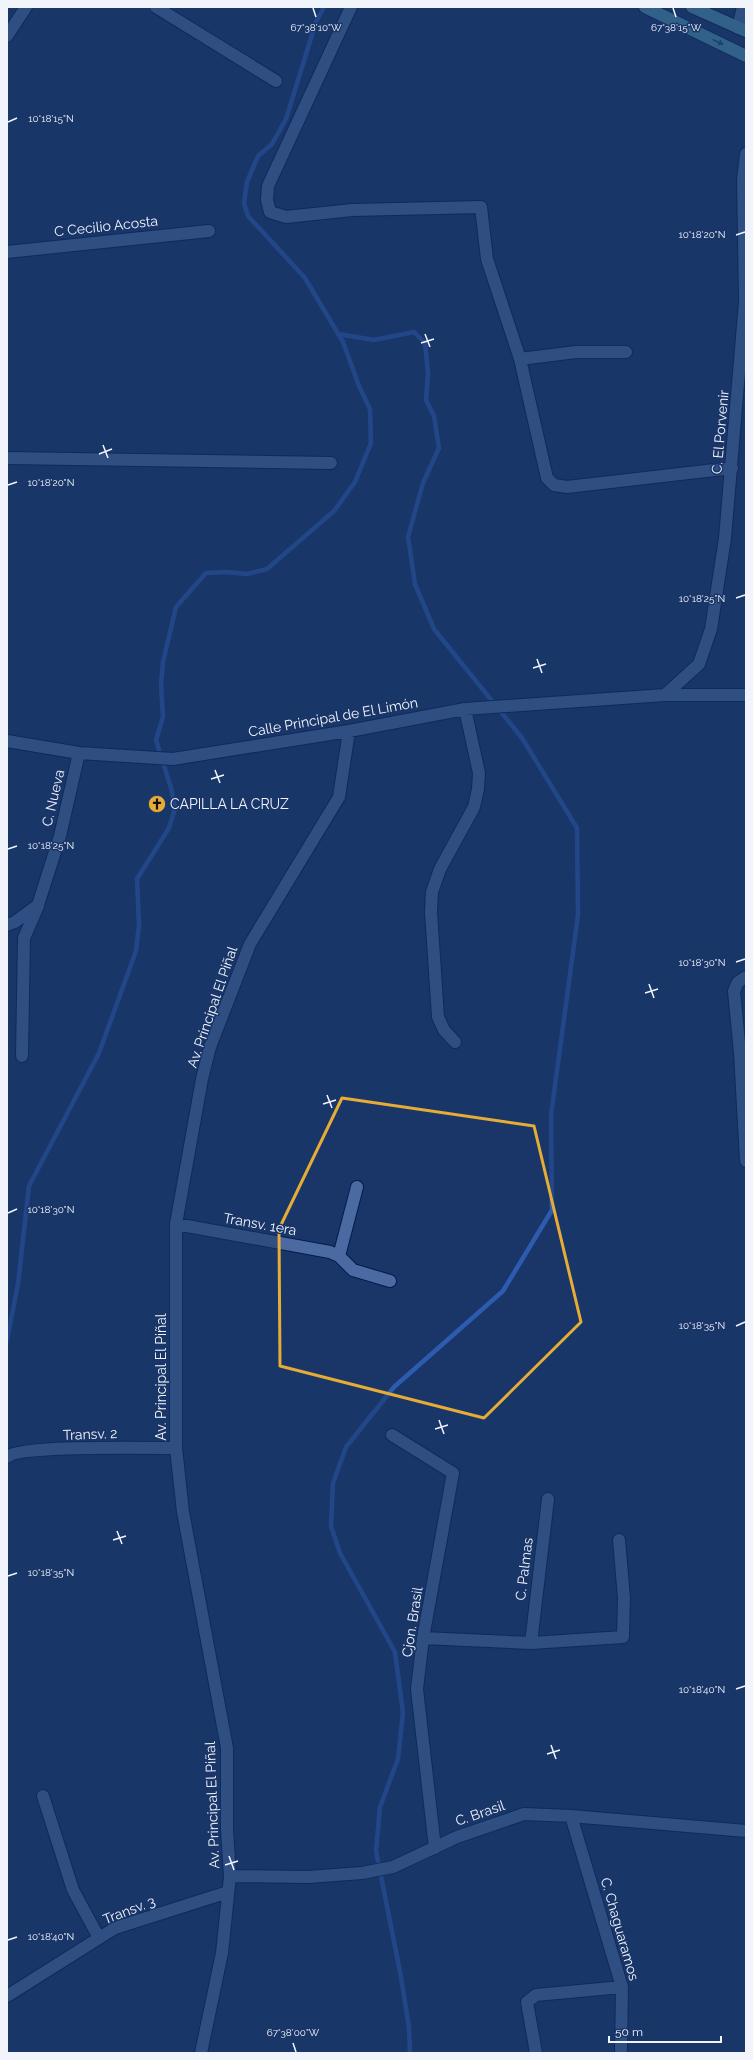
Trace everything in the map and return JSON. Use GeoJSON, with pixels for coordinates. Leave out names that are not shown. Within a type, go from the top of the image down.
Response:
{"type":"FeatureCollection","features":[{"type":"Feature","properties":{"kind":"main road"},"geometry":{"type":"LineString","coordinates":[[645,7],[746,56]]}},
{"type":"Feature","properties":{"kind":"main road"},"geometry":{"type":"LineString","coordinates":[[692,7],[742,30]]}},
{"type":"Feature","properties":{"kind":"street"},"geometry":{"type":"LineString","coordinates":[[7,36],[26,7]]}},
{"type":"Feature","properties":{"kind":"street"},"geometry":{"type":"LineString","coordinates":[[156,7],[276,81]]}},
{"type":"Feature","properties":{"kind":"street"},"geometry":{"type":"LineString","coordinates":[[351,7],[268,186],[267,200],[270,212],[286,217],[352,210],[481,207],[487,259],[520,360],[547,478],[554,486],[568,487],[732,468]]}},
{"type":"Feature","properties":{"kind":"street"},"geometry":{"type":"LineString","coordinates":[[742,30],[743,7]]}},
{"type":"Feature","properties":{"kind":"street","name":"C. El Porvenir"},"geometry":{"type":"LineString","coordinates":[[665,695],[698,664],[711,629],[725,538],[745,301],[746,154]]}},
{"type":"Feature","properties":{"kind":"street","name":"C Cecilio Acosta"},"geometry":{"type":"LineString","coordinates":[[7,252],[209,231]]}},
{"type":"Feature","properties":{"kind":"street"},"geometry":{"type":"LineString","coordinates":[[520,360],[576,352],[626,352]]}},
{"type":"Feature","properties":{"kind":"street"},"geometry":{"type":"LineString","coordinates":[[7,458],[331,463]]}},
{"type":"Feature","properties":{"kind":"street","name":"Calle Principal de El Limón"},"geometry":{"type":"LineString","coordinates":[[7,741],[79,753],[172,759],[465,709],[665,695],[746,695]]}},
{"type":"Feature","properties":{"kind":"street"},"geometry":{"type":"LineString","coordinates":[[455,1042],[444,1030],[438,1017],[431,912],[432,892],[440,869],[474,807],[478,789],[479,773],[465,709]]}},
{"type":"Feature","properties":{"kind":"street","name":"Av. Principal El Piñal"},"geometry":{"type":"LineString","coordinates":[[201,2053],[222,1953],[230,1876],[227,1829],[227,1748],[183,1512],[176,1448],[176,1224],[202,1079],[210,1047],[250,944],[339,797],[349,730]]}},
{"type":"Feature","properties":{"kind":"street","name":"C. Nueva"},"geometry":{"type":"LineString","coordinates":[[22,1056],[24,938],[38,905],[60,836],[79,753]]}},
{"type":"Feature","properties":{"kind":"street"},"geometry":{"type":"LineString","coordinates":[[7,925],[15,922],[38,905]]}},
{"type":"Feature","properties":{"kind":"street"},"geometry":{"type":"LineString","coordinates":[[746,977],[738,982],[734,991],[739,1040],[746,1161]]}},
{"type":"Feature","properties":{"kind":"street"},"geometry":{"type":"LineString","coordinates":[[357,1187],[339,1256],[353,1270],[390,1281]]}},
{"type":"Feature","properties":{"kind":"street","name":"Transv. 1era"},"geometry":{"type":"LineString","coordinates":[[176,1224],[330,1252],[339,1256]]}},
{"type":"Feature","properties":{"kind":"street","name":"Cjon. Brasil"},"geometry":{"type":"LineString","coordinates":[[392,1435],[453,1473],[423,1638],[417,1689],[435,1848]]}},
{"type":"Feature","properties":{"kind":"street","name":"Transv. 2"},"geometry":{"type":"LineString","coordinates":[[7,1457],[10,1454],[21,1452],[133,1447],[176,1448]]}},
{"type":"Feature","properties":{"kind":"street","name":"C. Palmas"},"geometry":{"type":"LineString","coordinates":[[531,1643],[548,1499]]}},
{"type":"Feature","properties":{"kind":"street"},"geometry":{"type":"LineString","coordinates":[[423,1638],[531,1643],[623,1637],[624,1598],[620,1540]]}},
{"type":"Feature","properties":{"kind":"street"},"geometry":{"type":"LineString","coordinates":[[43,1796],[73,1890],[99,1938]]}},
{"type":"Feature","properties":{"kind":"street","name":"C. Brasil"},"geometry":{"type":"LineString","coordinates":[[230,1876],[308,1877],[370,1872],[390,1868],[457,1837],[524,1814],[571,1816],[746,1832]]}},
{"type":"Feature","properties":{"kind":"street","name":"C. Chaguaramos"},"geometry":{"type":"LineString","coordinates":[[571,1816],[622,1988],[621,2053]]}},
{"type":"Feature","properties":{"kind":"street","name":"Transv. 3"},"geometry":{"type":"LineString","coordinates":[[7,1996],[115,1928],[228,1892]]}},
{"type":"Feature","properties":{"kind":"street"},"geometry":{"type":"LineString","coordinates":[[536,2053],[527,2002],[536,1995],[622,1988]]}},
{"type":"Feature","properties":{"kind":"highlighted area"},"geometry":{"type":"Polygon","coordinates":[[[342,1098],[534,1126],[581,1322],[484,1418],[280,1366],[279,1229],[342,1098]]]}},
{"type":"Feature","properties":{"kind":"waterway"},"geometry":{"type":"LineString","coordinates":[[7,1340],[18,1284],[29,1186],[99,1053],[136,951],[139,925],[137,879],[169,828],[175,808],[171,788],[156,740],[163,717],[161,685],[163,662],[176,607],[206,573],[226,572],[247,574],[267,569],[334,511],[355,482],[371,443],[370,409],[359,386],[343,342],[305,278],[248,216],[244,203],[247,182],[258,156],[272,144],[286,119],[316,22],[324,7]]}},
{"type":"Feature","properties":{"kind":"waterway"},"geometry":{"type":"LineString","coordinates":[[338,334],[374,340],[414,332],[425,343],[428,373],[426,400],[434,416],[439,448],[423,483],[408,537],[415,584],[434,629],[522,738],[577,828],[578,915],[551,1115],[552,1210],[503,1291],[394,1387],[346,1447],[333,1483],[331,1526],[340,1553],[395,1652],[403,1713],[398,1759],[380,1807],[376,1851],[401,1977],[409,2027],[410,2053]]}},
{"type":"Feature","properties":{"kind":"place","name":"CAPILLA LA CRUZ"},"geometry":{"type":"Point","coordinates":[157,804]}}]}
